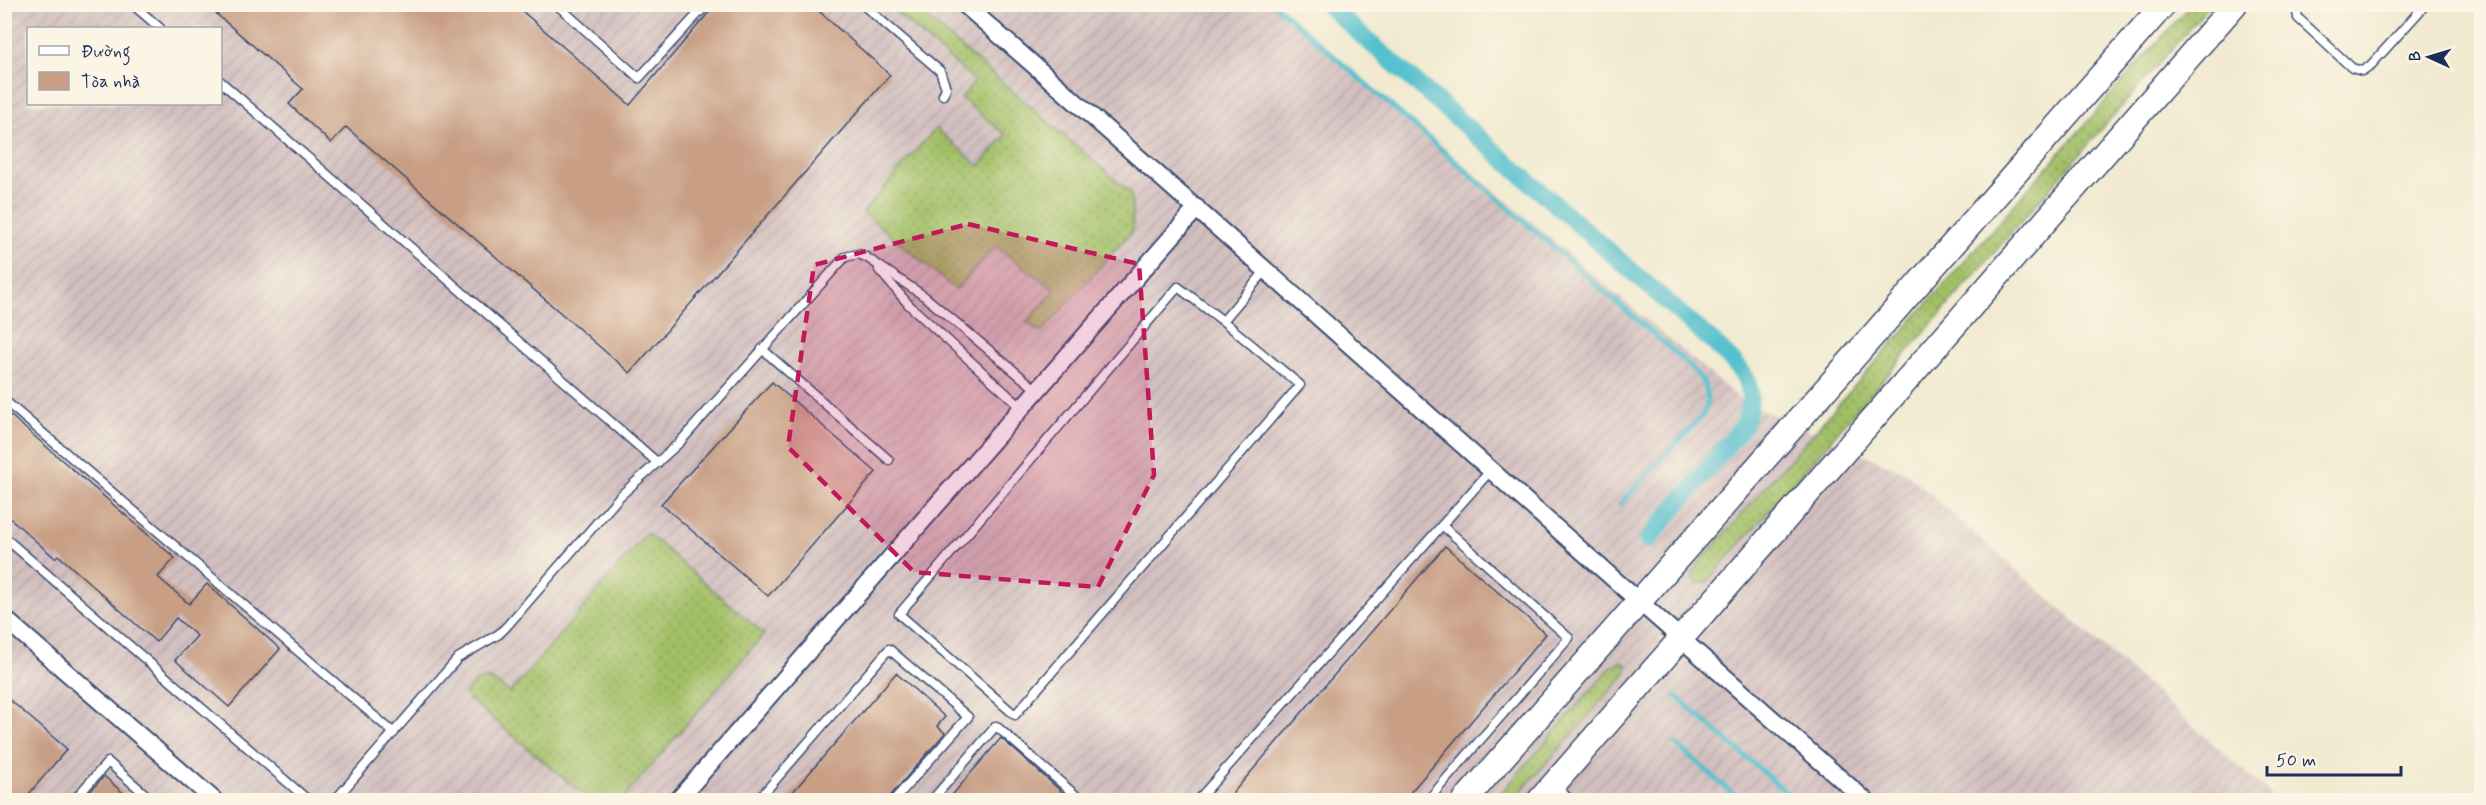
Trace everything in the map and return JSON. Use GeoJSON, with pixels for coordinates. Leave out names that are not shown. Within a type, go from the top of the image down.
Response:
{"type":"FeatureCollection","features":[{"type":"Feature","properties":{"kind":"street"},"geometry":{"type":"LineString","coordinates":[[964,4],[1267,270],[1680,640],[1865,801]]}},
{"type":"Feature","properties":{"kind":"street"},"geometry":{"type":"LineString","coordinates":[[1465,801],[2164,4]]}},
{"type":"Feature","properties":{"kind":"street"},"geometry":{"type":"LineString","coordinates":[[1554,795],[1680,640],[2235,4]]}},
{"type":"Feature","properties":{"kind":"street"},"geometry":{"type":"LineString","coordinates":[[678,801],[1197,208]]}},
{"type":"Feature","properties":{"kind":"street"},"geometry":{"type":"LineString","coordinates":[[4,618],[214,801]]}},
{"type":"Feature","properties":{"kind":"lane"},"geometry":{"type":"LineString","coordinates":[[132,4],[159,27]]}},
{"type":"Feature","properties":{"kind":"lane"},"geometry":{"type":"LineString","coordinates":[[556,4],[639,78],[707,4]]}},
{"type":"Feature","properties":{"kind":"lane"},"geometry":{"type":"LineString","coordinates":[[862,4],[940,71],[946,88],[943,94]]}},
{"type":"Feature","properties":{"kind":"lane"},"geometry":{"type":"LineString","coordinates":[[2302,4],[2297,11],[2298,18],[2352,68],[2362,71],[2371,65],[2426,4]]}},
{"type":"Feature","properties":{"kind":"lane"},"geometry":{"type":"LineString","coordinates":[[222,83],[658,463]]}},
{"type":"Feature","properties":{"kind":"lane"},"geometry":{"type":"LineString","coordinates":[[335,801],[458,658],[500,634],[620,496],[658,463],[846,257],[858,254],[871,260],[924,296],[1037,390]]}},
{"type":"Feature","properties":{"kind":"lane"},"geometry":{"type":"LineString","coordinates":[[871,260],[909,305],[1022,408]]}},
{"type":"Feature","properties":{"kind":"lane"},"geometry":{"type":"LineString","coordinates":[[1223,321],[1267,270]]}},
{"type":"Feature","properties":{"kind":"lane"},"geometry":{"type":"LineString","coordinates":[[1178,287],[1223,321],[1300,385],[1015,715],[899,614],[1178,287]]}},
{"type":"Feature","properties":{"kind":"lane"},"geometry":{"type":"LineString","coordinates":[[762,349],[889,460]]}},
{"type":"Feature","properties":{"kind":"lane"},"geometry":{"type":"LineString","coordinates":[[4,400],[394,733]]}},
{"type":"Feature","properties":{"kind":"lane"},"geometry":{"type":"LineString","coordinates":[[1198,801],[1491,470]]}},
{"type":"Feature","properties":{"kind":"lane"},"geometry":{"type":"LineString","coordinates":[[1428,801],[1569,638],[1442,525]]}},
{"type":"Feature","properties":{"kind":"lane"},"geometry":{"type":"LineString","coordinates":[[4,537],[308,801]]}},
{"type":"Feature","properties":{"kind":"lane"},"geometry":{"type":"LineString","coordinates":[[758,801],[889,649],[968,717],[894,801]]}},
{"type":"Feature","properties":{"kind":"lane"},"geometry":{"type":"LineString","coordinates":[[932,801],[996,726],[1081,801]]}},
{"type":"Feature","properties":{"kind":"lane"},"geometry":{"type":"LineString","coordinates":[[74,801],[108,762],[152,801]]}},
{"type":"Feature","properties":{"kind":"highlighted area"},"geometry":{"type":"Polygon","coordinates":[[[968,224],[1139,264],[1154,475],[1098,587],[914,572],[788,447],[814,265],[968,224]]]}},
{"type":"Feature","properties":{"kind":"shaded area"},"geometry":{"type":"Polygon","coordinates":[[[5,4],[1276,5],[1742,401],[1906,473],[2277,800],[5,800],[5,4]]]}},
{"type":"Feature","properties":{"kind":"green space"},"geometry":{"type":"Polygon","coordinates":[[[887,5],[912,5],[1131,193],[1133,230],[1041,333],[1027,322],[1055,290],[995,246],[956,290],[863,212],[936,128],[979,166],[1006,135],[961,98],[975,81],[887,5]]]}},
{"type":"Feature","properties":{"kind":"green space"},"geometry":{"type":"Polygon","coordinates":[[[2190,5],[2210,5],[1707,582],[1696,584],[1692,578],[1697,565],[2190,5]]]}},
{"type":"Feature","properties":{"kind":"green space"},"geometry":{"type":"Polygon","coordinates":[[[647,533],[764,634],[622,800],[590,800],[464,695],[481,679],[491,680],[510,693],[647,533]]]}},
{"type":"Feature","properties":{"kind":"green space"},"geometry":{"type":"Polygon","coordinates":[[[1623,662],[1627,665],[1626,674],[1513,800],[1495,800],[1612,666],[1623,662]]]}},
{"type":"Feature","properties":{"kind":"building"},"geometry":{"type":"Polygon","coordinates":[[[205,4],[514,4],[630,105],[716,4],[811,4],[890,75],[630,373],[346,127],[331,143],[289,104],[303,89],[205,4]]]}},
{"type":"Feature","properties":{"kind":"building"},"geometry":{"type":"Polygon","coordinates":[[[772,382],[876,472],[768,596],[661,504],[772,382]]]}},
{"type":"Feature","properties":{"kind":"building"},"geometry":{"type":"Polygon","coordinates":[[[4,410],[175,558],[158,577],[189,604],[207,584],[280,649],[229,707],[175,660],[197,636],[176,618],[156,642],[58,555],[55,558],[4,513],[4,410]]]}},
{"type":"Feature","properties":{"kind":"building"},"geometry":{"type":"Polygon","coordinates":[[[1445,546],[1546,634],[1403,801],[1226,801],[1445,546]]]}},
{"type":"Feature","properties":{"kind":"building"},"geometry":{"type":"Polygon","coordinates":[[[896,673],[945,717],[937,726],[945,733],[886,801],[785,801],[896,673]]]}},
{"type":"Feature","properties":{"kind":"building"},"geometry":{"type":"Polygon","coordinates":[[[4,695],[67,749],[23,801],[4,801],[4,695]]]}},
{"type":"Feature","properties":{"kind":"building"},"geometry":{"type":"Polygon","coordinates":[[[1001,738],[1072,801],[947,801],[1001,738]]]}},
{"type":"Feature","properties":{"kind":"building"},"geometry":{"type":"Polygon","coordinates":[[[104,776],[132,801],[82,801],[104,776]]]}},
{"type":"Feature","properties":{"kind":"waterway"},"geometry":{"type":"LineString","coordinates":[[1274,4],[1700,377],[1708,399],[1702,416],[1620,504]]}},
{"type":"Feature","properties":{"kind":"waterway"},"geometry":{"type":"LineString","coordinates":[[1326,4],[1714,343],[1746,379],[1750,399],[1743,426],[1648,540]]}},
{"type":"Feature","properties":{"kind":"waterway"},"geometry":{"type":"LineString","coordinates":[[1676,696],[1795,800]]}},
{"type":"Feature","properties":{"kind":"waterway"},"geometry":{"type":"LineString","coordinates":[[1676,744],[1740,800]]}}]}
